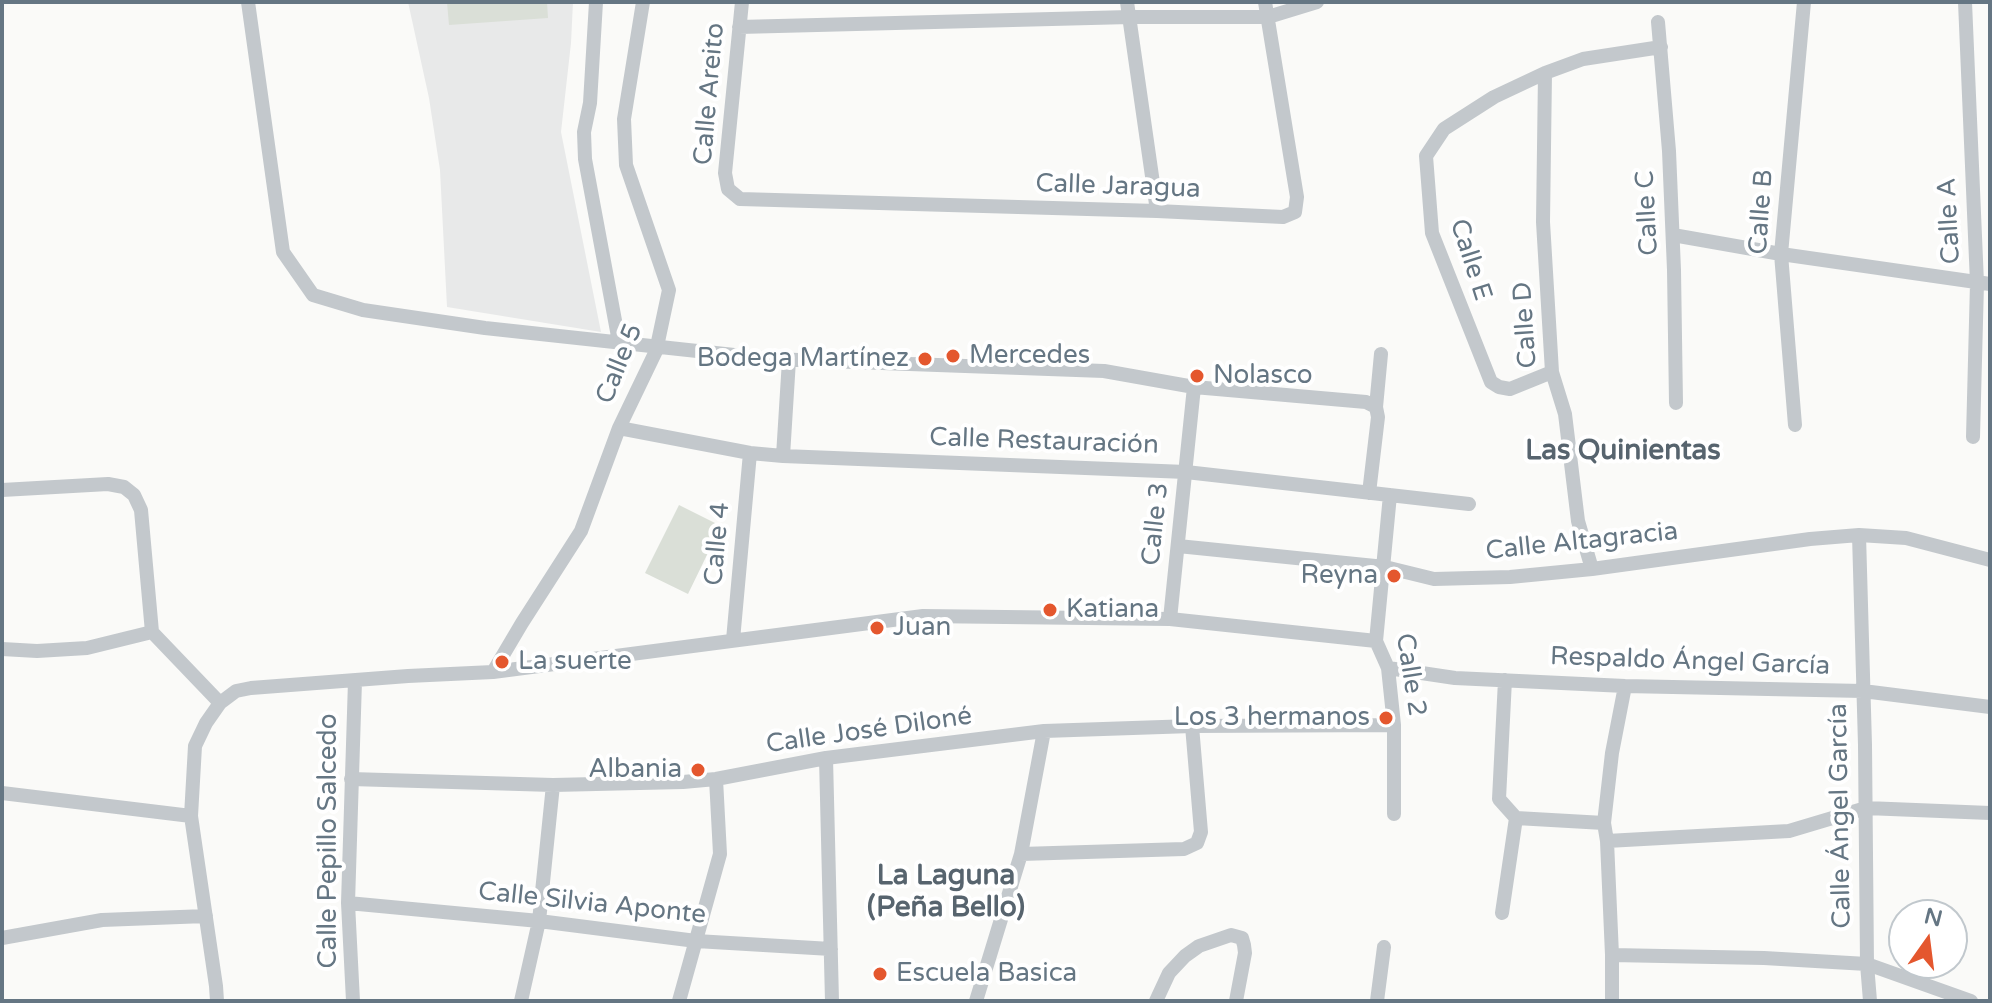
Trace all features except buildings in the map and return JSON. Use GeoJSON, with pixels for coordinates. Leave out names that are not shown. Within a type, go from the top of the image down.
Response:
{"type":"FeatureCollection","features":[{"type":"Feature","properties":{"kind":"street"},"geometry":{"type":"LineString","coordinates":[[248,2],[283,252],[313,295],[363,310],[485,328],[789,360],[1104,371],[1194,387],[1366,402],[1376,407]]}},
{"type":"Feature","properties":{"kind":"street"},"geometry":{"type":"LineString","coordinates":[[596,2],[590,103],[584,132],[585,159],[619,342]]}},
{"type":"Feature","properties":{"kind":"street","name":"Calle 5"},"geometry":{"type":"LineString","coordinates":[[493,672],[581,531],[619,428],[657,346],[669,290],[626,165],[624,119],[643,2]]}},
{"type":"Feature","properties":{"kind":"street","name":"Calle Areito"},"geometry":{"type":"LineString","coordinates":[[728,189],[725,173],[742,2]]}},
{"type":"Feature","properties":{"kind":"street"},"geometry":{"type":"LineString","coordinates":[[739,27],[1128,9],[1267,9],[1317,2]]}},
{"type":"Feature","properties":{"kind":"street","name":"Calle B"},"geometry":{"type":"LineString","coordinates":[[1795,425],[1781,254],[1804,2]]}},
{"type":"Feature","properties":{"kind":"street","name":"Calle A"},"geometry":{"type":"LineString","coordinates":[[1965,2],[1983,284],[1973,437]]}},
{"type":"Feature","properties":{"kind":"street"},"geometry":{"type":"LineString","coordinates":[[1128,9],[1157,211]]}},
{"type":"Feature","properties":{"kind":"street","name":"Calle Jaragua"},"geometry":{"type":"LineString","coordinates":[[728,189],[740,199],[1283,217],[1295,212],[1297,197],[1267,9]]}},
{"type":"Feature","properties":{"kind":"street","name":"Calle C"},"geometry":{"type":"LineString","coordinates":[[1658,22],[1673,235],[1676,403]]}},
{"type":"Feature","properties":{"kind":"street","name":"Calle E"},"geometry":{"type":"LineString","coordinates":[[1552,372],[1510,389],[1491,382],[1432,233],[1426,156],[1444,129],[1494,97],[1545,73],[1583,59],[1661,47]]}},
{"type":"Feature","properties":{"kind":"street","name":"Calle D"},"geometry":{"type":"LineString","coordinates":[[1545,73],[1543,222],[1552,372],[1565,414],[1578,521],[1592,569]]}},
{"type":"Feature","properties":{"kind":"street"},"geometry":{"type":"LineString","coordinates":[[1673,235],[1983,284]]}},
{"type":"Feature","properties":{"kind":"street"},"geometry":{"type":"LineString","coordinates":[[1369,493],[1378,417],[1376,407],[1381,354]]}},
{"type":"Feature","properties":{"kind":"street"},"geometry":{"type":"LineString","coordinates":[[783,456],[789,360]]}},
{"type":"Feature","properties":{"kind":"street","name":"Calle 3"},"geometry":{"type":"LineString","coordinates":[[1170,619],[1194,387]]}},
{"type":"Feature","properties":{"kind":"street","name":"Calle Restauración"},"geometry":{"type":"LineString","coordinates":[[619,428],[750,453],[783,456],[1186,472],[1469,504]]}},
{"type":"Feature","properties":{"kind":"street","name":"Calle 4"},"geometry":{"type":"LineString","coordinates":[[733,640],[750,453]]}},
{"type":"Feature","properties":{"kind":"street"},"geometry":{"type":"LineString","coordinates":[[2,490],[108,484],[124,487],[134,495],[141,510],[152,632],[220,703]]}},
{"type":"Feature","properties":{"kind":"street","name":"Calle 2"},"geometry":{"type":"LineString","coordinates":[[1390,495],[1376,641],[1388,668],[1394,725],[1394,814]]}},
{"type":"Feature","properties":{"kind":"street","name":"Calle Altagracia"},"geometry":{"type":"LineString","coordinates":[[1178,546],[1385,567],[1434,579],[1510,577],[1592,569],[1859,535],[1906,538],[1990,560]]}},
{"type":"Feature","properties":{"kind":"street","name":"Calle Ángel García"},"geometry":{"type":"LineString","coordinates":[[1859,535],[1870,1001]]}},
{"type":"Feature","properties":{"kind":"street"},"geometry":{"type":"LineString","coordinates":[[217,1001],[191,816],[195,746],[220,703],[236,691],[493,672],[923,616],[1170,619],[1376,641]]}},
{"type":"Feature","properties":{"kind":"street"},"geometry":{"type":"LineString","coordinates":[[2,649],[37,651],[87,648],[152,632]]}},
{"type":"Feature","properties":{"kind":"street","name":"Respaldo Ángel García"},"geometry":{"type":"LineString","coordinates":[[1388,668],[1455,678],[1625,686],[1863,691],[1990,707]]}},
{"type":"Feature","properties":{"kind":"street"},"geometry":{"type":"LineString","coordinates":[[1505,680],[1499,799],[1516,818],[1604,823]]}},
{"type":"Feature","properties":{"kind":"street","name":"Calle Pepillo Salcedo"},"geometry":{"type":"LineString","coordinates":[[353,1001],[348,903],[355,681]]}},
{"type":"Feature","properties":{"kind":"street"},"geometry":{"type":"LineString","coordinates":[[1612,1001],[1604,823],[1612,753],[1625,686]]}},
{"type":"Feature","properties":{"kind":"street","name":"Calle José Diloné"},"geometry":{"type":"LineString","coordinates":[[351,779],[553,785],[683,782],[716,779],[826,758],[1044,731],[1192,726],[1394,725]]}},
{"type":"Feature","properties":{"kind":"street"},"geometry":{"type":"LineString","coordinates":[[1021,854],[1184,849],[1197,843],[1201,832],[1192,726]]}},
{"type":"Feature","properties":{"kind":"street"},"geometry":{"type":"LineString","coordinates":[[976,1001],[1021,854],[1044,731]]}},
{"type":"Feature","properties":{"kind":"street"},"geometry":{"type":"LineString","coordinates":[[826,758],[832,1001]]}},
{"type":"Feature","properties":{"kind":"street"},"geometry":{"type":"LineString","coordinates":[[679,1001],[720,854],[716,779]]}},
{"type":"Feature","properties":{"kind":"street"},"geometry":{"type":"LineString","coordinates":[[521,1001],[539,921],[553,785]]}},
{"type":"Feature","properties":{"kind":"street"},"geometry":{"type":"LineString","coordinates":[[2,793],[191,816]]}},
{"type":"Feature","properties":{"kind":"street"},"geometry":{"type":"LineString","coordinates":[[1607,841],[1789,831],[1866,808],[1990,813]]}},
{"type":"Feature","properties":{"kind":"street"},"geometry":{"type":"LineString","coordinates":[[1502,913],[1516,818]]}},
{"type":"Feature","properties":{"kind":"street","name":"Calle Silvia Aponte"},"geometry":{"type":"LineString","coordinates":[[348,903],[539,921],[696,941],[831,949]]}},
{"type":"Feature","properties":{"kind":"street"},"geometry":{"type":"LineString","coordinates":[[2,938],[102,920],[206,916]]}},
{"type":"Feature","properties":{"kind":"street"},"geometry":{"type":"LineString","coordinates":[[1156,1001],[1169,973],[1199,946],[1231,935],[1242,938],[1245,953],[1236,1001]]}},
{"type":"Feature","properties":{"kind":"street"},"geometry":{"type":"LineString","coordinates":[[1377,1001],[1384,947]]}},
{"type":"Feature","properties":{"kind":"street"},"geometry":{"type":"LineString","coordinates":[[1612,955],[1867,964],[1971,1001]]}},
{"type":"Feature","properties":{"kind":"shaded area"},"geometry":{"type":"Polygon","coordinates":[[[408,2],[573,2],[561,132],[601,332],[447,307],[440,170],[429,98],[408,2]]]}},
{"type":"Feature","properties":{"kind":"shaded area"},"geometry":{"type":"Polygon","coordinates":[[[447,2],[547,2],[548,18],[449,25],[447,2]]]}},
{"type":"Feature","properties":{"kind":"shaded area"},"geometry":{"type":"Polygon","coordinates":[[[679,505],[721,526],[688,594],[645,573],[679,505]]]}},
{"type":"Feature","properties":{"kind":"place","name":"Mercedes"},"geometry":{"type":"Point","coordinates":[953,356]}},
{"type":"Feature","properties":{"kind":"place","name":"Bodega Martínez"},"geometry":{"type":"Point","coordinates":[925,359]}},
{"type":"Feature","properties":{"kind":"place","name":"Nolasco"},"geometry":{"type":"Point","coordinates":[1197,376]}},
{"type":"Feature","properties":{"kind":"place","name":"Reyna"},"geometry":{"type":"Point","coordinates":[1394,576]}},
{"type":"Feature","properties":{"kind":"place","name":"Katiana"},"geometry":{"type":"Point","coordinates":[1050,610]}},
{"type":"Feature","properties":{"kind":"place","name":"Juan"},"geometry":{"type":"Point","coordinates":[877,628]}},
{"type":"Feature","properties":{"kind":"place","name":"La suerte"},"geometry":{"type":"Point","coordinates":[502,662]}},
{"type":"Feature","properties":{"kind":"place","name":"Los 3 hermanos"},"geometry":{"type":"Point","coordinates":[1386,718]}},
{"type":"Feature","properties":{"kind":"place","name":"Albania"},"geometry":{"type":"Point","coordinates":[698,770]}},
{"type":"Feature","properties":{"kind":"place","name":"Escuela Basica"},"geometry":{"type":"Point","coordinates":[880,974]}},
{"type":"Feature","properties":{"kind":"district","name":"Las Quinientas"},"geometry":{"type":"Point","coordinates":[1623,452]}},
{"type":"Feature","properties":{"kind":"district","name":"La Laguna (Peña Bello)"},"geometry":{"type":"Point","coordinates":[946,893]}}]}
